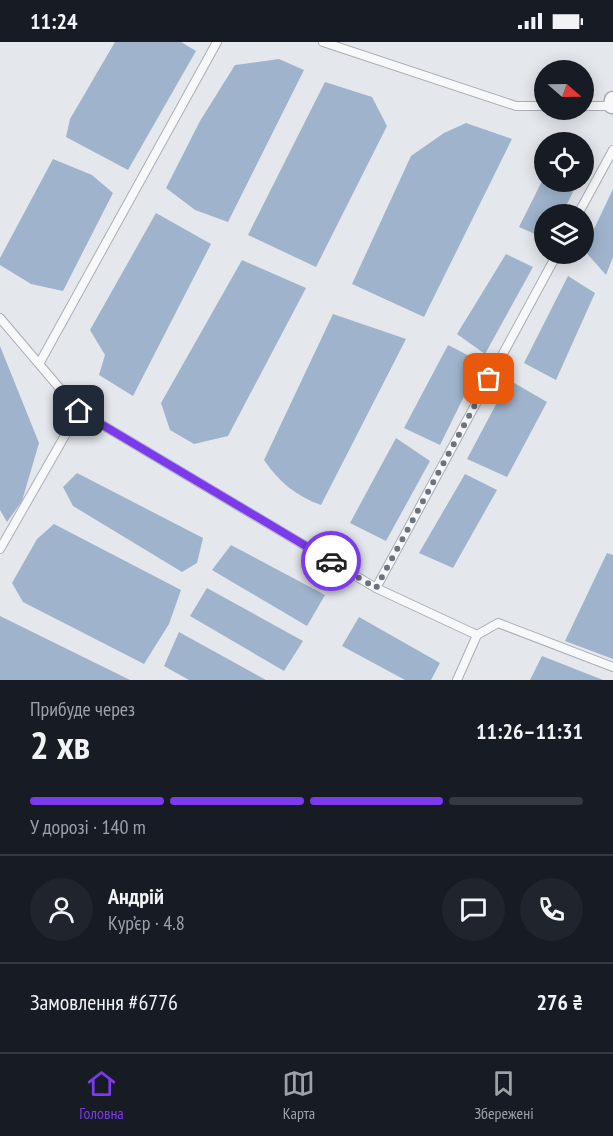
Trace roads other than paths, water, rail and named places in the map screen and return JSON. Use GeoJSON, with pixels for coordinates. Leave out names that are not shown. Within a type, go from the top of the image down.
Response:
{"type":"FeatureCollection","features":[{"type":"Feature","properties":{"kind":"lane"},"geometry":{"type":"LineString","coordinates":[[39,364],[217,42]]}},
{"type":"Feature","properties":{"kind":"lane"},"geometry":{"type":"LineString","coordinates":[[323,42],[516,106],[534,106]]}},
{"type":"Feature","properties":{"kind":"lane"},"geometry":{"type":"LineString","coordinates":[[594,106],[613,105]]}},
{"type":"Feature","properties":{"kind":"lane"},"geometry":{"type":"LineString","coordinates":[[583,204],[613,150]]}},
{"type":"Feature","properties":{"kind":"lane"},"geometry":{"type":"LineString","coordinates":[[376,588],[552,264]]}},
{"type":"Feature","properties":{"kind":"lane"},"geometry":{"type":"LineString","coordinates":[[0,318],[79,411],[376,588],[477,635]]}},
{"type":"Feature","properties":{"kind":"lane"},"geometry":{"type":"LineString","coordinates":[[0,549],[79,411]]}},
{"type":"Feature","properties":{"kind":"lane"},"geometry":{"type":"LineString","coordinates":[[457,680],[477,635],[498,623],[613,667]]}},
{"type":"Feature","properties":{"kind":"water"},"geometry":{"type":"Polygon","coordinates":[[[115,42],[181,42],[196,51],[128,170],[66,137],[70,119],[115,42]]]}},
{"type":"Feature","properties":{"kind":"water"},"geometry":{"type":"Polygon","coordinates":[[[279,59],[304,70],[228,222],[195,210],[166,188],[200,121],[235,65],[279,59]]]}},
{"type":"Feature","properties":{"kind":"water"},"geometry":{"type":"Polygon","coordinates":[[[325,82],[372,97],[387,126],[316,267],[248,235],[325,82]]]}},
{"type":"Feature","properties":{"kind":"water"},"geometry":{"type":"Polygon","coordinates":[[[466,123],[512,139],[424,317],[352,284],[411,156],[444,133],[466,123]]]}},
{"type":"Feature","properties":{"kind":"water"},"geometry":{"type":"Polygon","coordinates":[[[53,159],[92,175],[113,193],[63,291],[31,284],[0,265],[0,258],[53,159]]]}},
{"type":"Feature","properties":{"kind":"water"},"geometry":{"type":"Polygon","coordinates":[[[613,189],[613,257],[606,275],[594,261],[594,229],[613,189]]]}},
{"type":"Feature","properties":{"kind":"water"},"geometry":{"type":"Polygon","coordinates":[[[536,192],[573,192],[567,204],[534,204],[534,234],[519,227],[536,192]]]}},
{"type":"Feature","properties":{"kind":"water"},"geometry":{"type":"Polygon","coordinates":[[[156,213],[211,244],[133,396],[99,375],[105,355],[90,330],[156,213]]]}},
{"type":"Feature","properties":{"kind":"water"},"geometry":{"type":"Polygon","coordinates":[[[506,254],[533,267],[485,354],[457,334],[506,254]]]}},
{"type":"Feature","properties":{"kind":"water"},"geometry":{"type":"Polygon","coordinates":[[[242,260],[306,288],[228,436],[194,444],[170,430],[161,403],[242,260]]]}},
{"type":"Feature","properties":{"kind":"water"},"geometry":{"type":"Polygon","coordinates":[[[568,276],[595,293],[556,380],[524,363],[568,276]]]}},
{"type":"Feature","properties":{"kind":"water"},"geometry":{"type":"Polygon","coordinates":[[[333,314],[406,339],[321,505],[289,487],[264,460],[333,314]]]}},
{"type":"Feature","properties":{"kind":"water"},"geometry":{"type":"Polygon","coordinates":[[[448,345],[481,362],[440,445],[404,428],[448,345]]]}},
{"type":"Feature","properties":{"kind":"water"},"geometry":{"type":"Polygon","coordinates":[[[0,346],[39,443],[22,501],[7,522],[0,510],[0,346]]]}},
{"type":"Feature","properties":{"kind":"water"},"geometry":{"type":"Polygon","coordinates":[[[509,380],[547,402],[507,477],[467,459],[509,380]]]}},
{"type":"Feature","properties":{"kind":"water"},"geometry":{"type":"Polygon","coordinates":[[[396,438],[430,461],[386,541],[350,523],[396,438]]]}},
{"type":"Feature","properties":{"kind":"water"},"geometry":{"type":"Polygon","coordinates":[[[77,473],[203,538],[197,563],[182,572],[73,506],[63,487],[77,473]]]}},
{"type":"Feature","properties":{"kind":"water"},"geometry":{"type":"Polygon","coordinates":[[[465,474],[497,490],[453,568],[419,553],[465,474]]]}},
{"type":"Feature","properties":{"kind":"water"},"geometry":{"type":"Polygon","coordinates":[[[54,524],[181,590],[169,624],[144,664],[23,602],[12,583],[37,539],[54,524]]]}},
{"type":"Feature","properties":{"kind":"water"},"geometry":{"type":"Polygon","coordinates":[[[231,545],[325,595],[307,626],[212,570],[231,545]]]}},
{"type":"Feature","properties":{"kind":"water"},"geometry":{"type":"Polygon","coordinates":[[[607,553],[613,555],[613,659],[565,641],[607,553]]]}},
{"type":"Feature","properties":{"kind":"water"},"geometry":{"type":"Polygon","coordinates":[[[207,588],[303,641],[284,671],[190,616],[207,588]]]}},
{"type":"Feature","properties":{"kind":"water"},"geometry":{"type":"Polygon","coordinates":[[[0,616],[130,680],[0,680],[0,616]]]}},
{"type":"Feature","properties":{"kind":"water"},"geometry":{"type":"Polygon","coordinates":[[[359,617],[440,663],[431,680],[405,680],[342,646],[359,617]]]}},
{"type":"Feature","properties":{"kind":"water"},"geometry":{"type":"Polygon","coordinates":[[[179,632],[266,680],[189,680],[164,666],[179,632]]]}},
{"type":"Feature","properties":{"kind":"water"},"geometry":{"type":"Polygon","coordinates":[[[542,656],[603,680],[530,680],[542,656]]]}}]}
